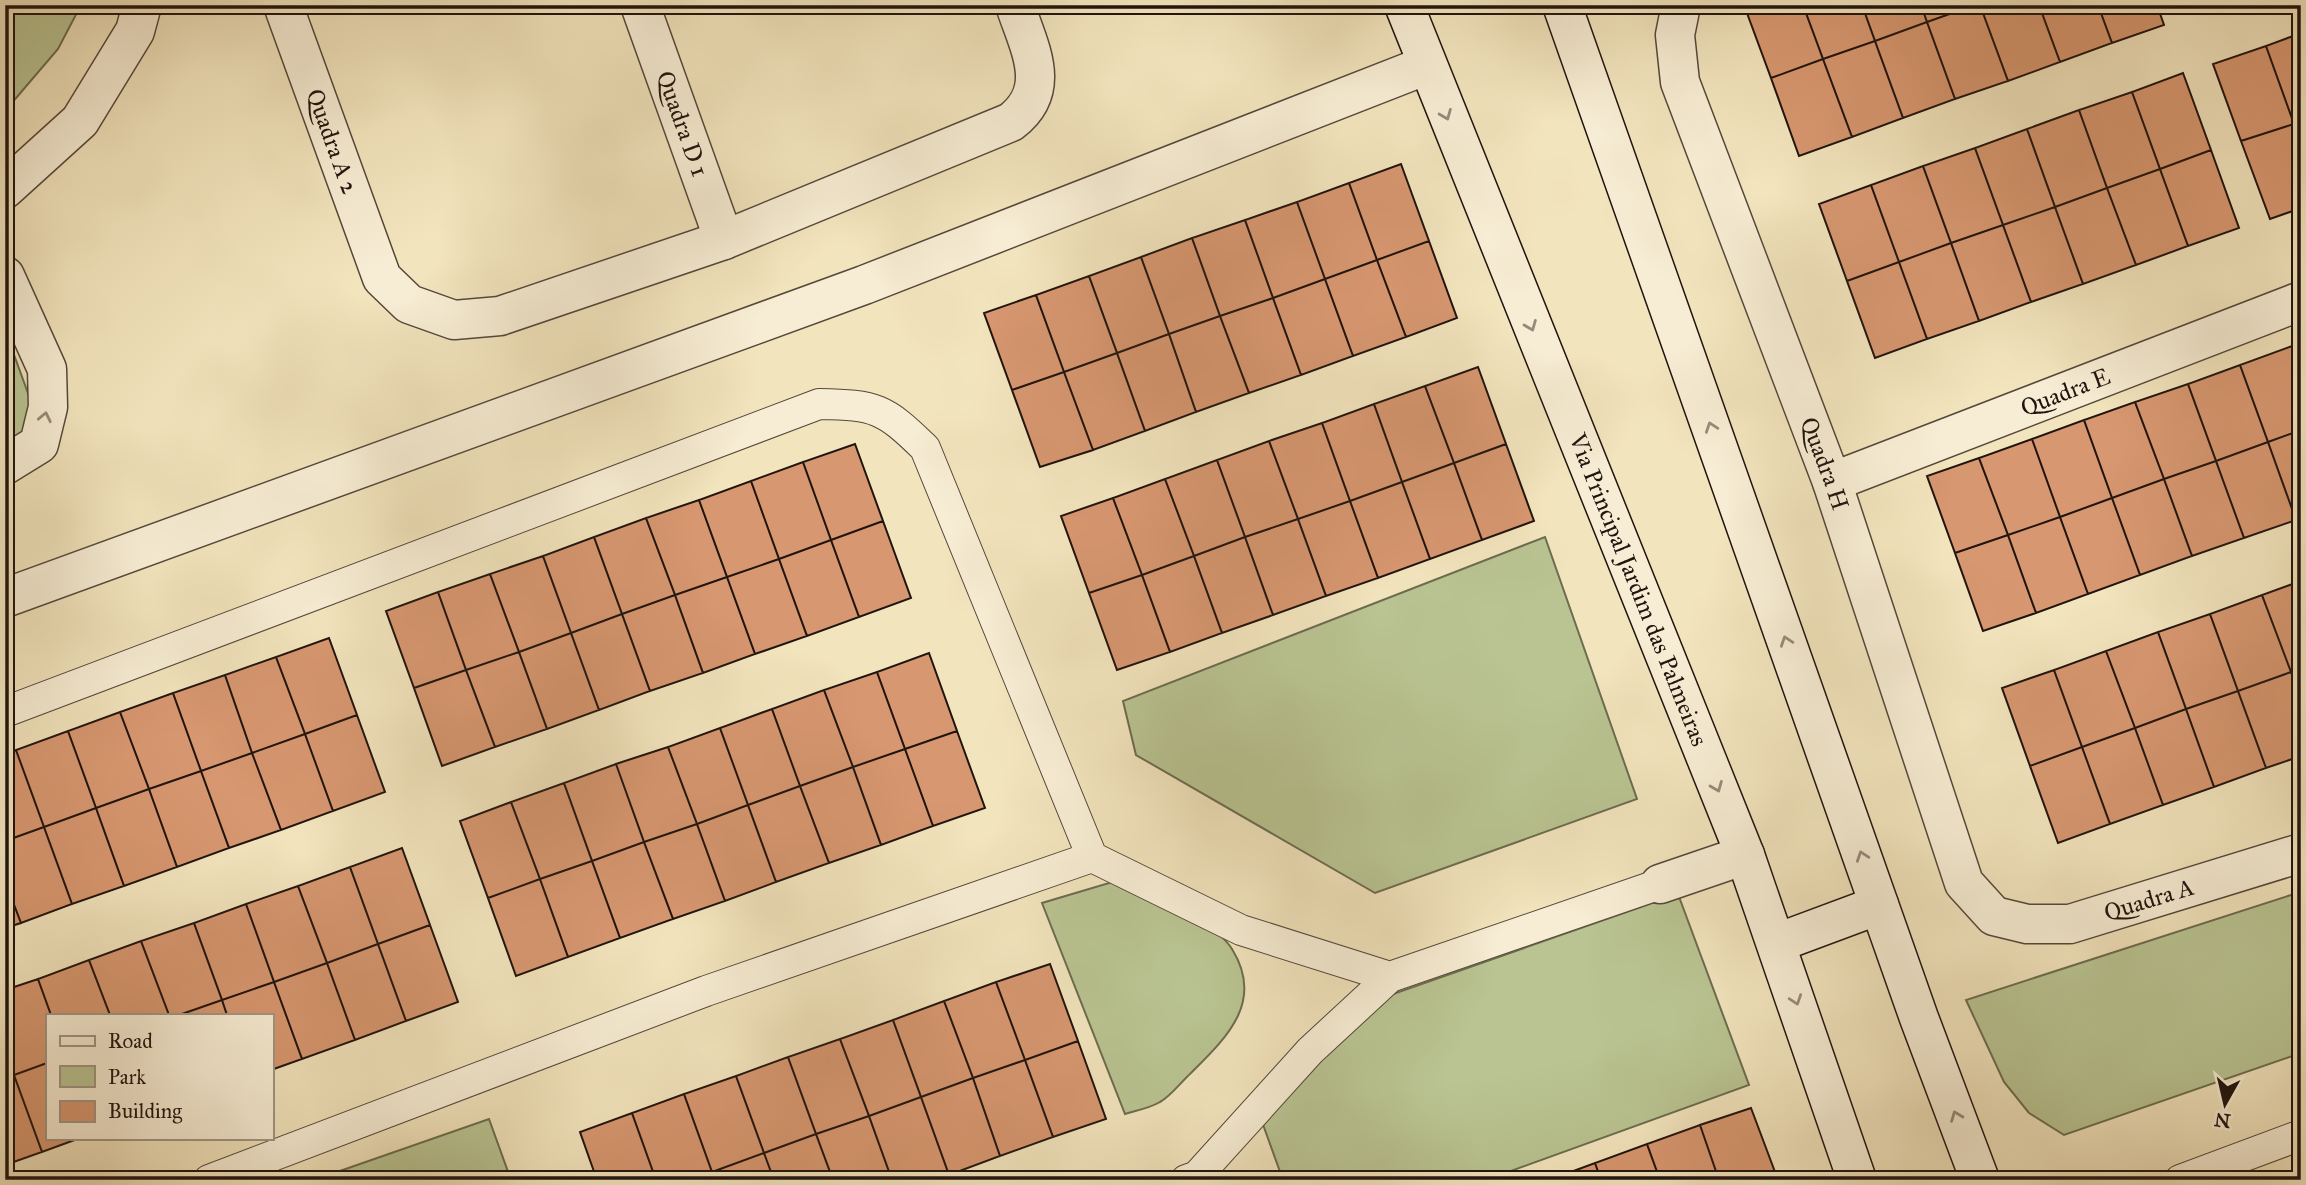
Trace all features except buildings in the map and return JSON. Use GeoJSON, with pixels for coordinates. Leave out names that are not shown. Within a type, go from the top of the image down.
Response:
{"type":"FeatureCollection","features":[{"type":"Feature","properties":{"kind":"street"},"geometry":{"type":"LineString","coordinates":[[5,189],[80,121],[135,31],[142,5]]}},
{"type":"Feature","properties":{"kind":"street","name":"Quadra A 2"},"geometry":{"type":"LineString","coordinates":[[283,5],[382,278],[409,304],[454,320],[500,316],[724,240]]}},
{"type":"Feature","properties":{"kind":"street","name":"Quadra D 1"},"geometry":{"type":"LineString","coordinates":[[640,5],[724,240]]}},
{"type":"Feature","properties":{"kind":"street"},"geometry":{"type":"LineString","coordinates":[[724,240],[1011,122],[1028,109],[1037,89],[1033,59],[1015,5]]}},
{"type":"Feature","properties":{"kind":"street","name":"Via Principal Jardim das Palmeiras"},"geometry":{"type":"LineString","coordinates":[[1404,5],[1745,855],[1857,1180]]}},
{"type":"Feature","properties":{"kind":"street"},"geometry":{"type":"LineString","coordinates":[[1562,5],[1879,905],[1980,1180]]}},
{"type":"Feature","properties":{"kind":"street","name":"Quadra H"},"geometry":{"type":"LineString","coordinates":[[1681,5],[1675,35],[1680,82],[1832,482],[1964,883],[1994,916]]}},
{"type":"Feature","properties":{"kind":"street"},"geometry":{"type":"LineString","coordinates":[[5,598],[864,285],[1427,65]]}},
{"type":"Feature","properties":{"kind":"street"},"geometry":{"type":"LineString","coordinates":[[5,276],[47,369],[48,407],[39,444],[5,465]]}},
{"type":"Feature","properties":{"kind":"street","name":"Quadra E"},"geometry":{"type":"LineString","coordinates":[[1832,482],[2301,301]]}},
{"type":"Feature","properties":{"kind":"street","name":"Quadra A"},"geometry":{"type":"LineString","coordinates":[[1994,916],[2027,924],[2070,924],[2301,853]]}},
{"type":"Feature","properties":{"kind":"street"},"geometry":{"type":"LineString","coordinates":[[1660,884],[1745,855]]}},
{"type":"Feature","properties":{"kind":"street"},"geometry":{"type":"LineString","coordinates":[[1777,943],[1879,905]]}},
{"type":"Feature","properties":{"kind":"lane"},"geometry":{"type":"LineString","coordinates":[[5,712],[819,404],[860,405],[894,417],[925,448],[1092,856],[1241,930],[1390,977]]}},
{"type":"Feature","properties":{"kind":"lane"},"geometry":{"type":"LineString","coordinates":[[209,1180],[706,991],[1092,856]]}},
{"type":"Feature","properties":{"kind":"lane"},"geometry":{"type":"LineString","coordinates":[[1194,1178],[1310,1051],[1390,977],[1660,884]]}},
{"type":"Feature","properties":{"kind":"lane"},"geometry":{"type":"LineString","coordinates":[[2180,1180],[2301,1135]]}},
{"type":"Feature","properties":{"kind":"green space"},"geometry":{"type":"Polygon","coordinates":[[[5,5],[81,5],[58,49],[5,111],[5,5]]]}},
{"type":"Feature","properties":{"kind":"green space"},"geometry":{"type":"Polygon","coordinates":[[[5,330],[33,407],[32,427],[5,450],[5,330]]]}},
{"type":"Feature","properties":{"kind":"green space"},"geometry":{"type":"Polygon","coordinates":[[[1545,537],[1637,799],[1375,893],[1136,755],[1123,701],[1545,537]]]}},
{"type":"Feature","properties":{"kind":"green space"},"geometry":{"type":"Polygon","coordinates":[[[1119,880],[1181,910],[1223,938],[1241,968],[1244,986],[1243,1002],[1237,1018],[1217,1046],[1164,1099],[1152,1106],[1125,1114],[1042,903],[1119,880]]]}},
{"type":"Feature","properties":{"kind":"green space"},"geometry":{"type":"Polygon","coordinates":[[[1678,894],[1749,1085],[1486,1180],[1283,1180],[1261,1119],[1356,1007],[1678,894]]]}},
{"type":"Feature","properties":{"kind":"green space"},"geometry":{"type":"Polygon","coordinates":[[[2294,894],[2301,910],[2301,1053],[2064,1135],[2029,1113],[2004,1082],[1966,1000],[2294,894]]]}},
{"type":"Feature","properties":{"kind":"green space"},"geometry":{"type":"Polygon","coordinates":[[[489,1119],[511,1180],[314,1180],[489,1119]]]}}]}
